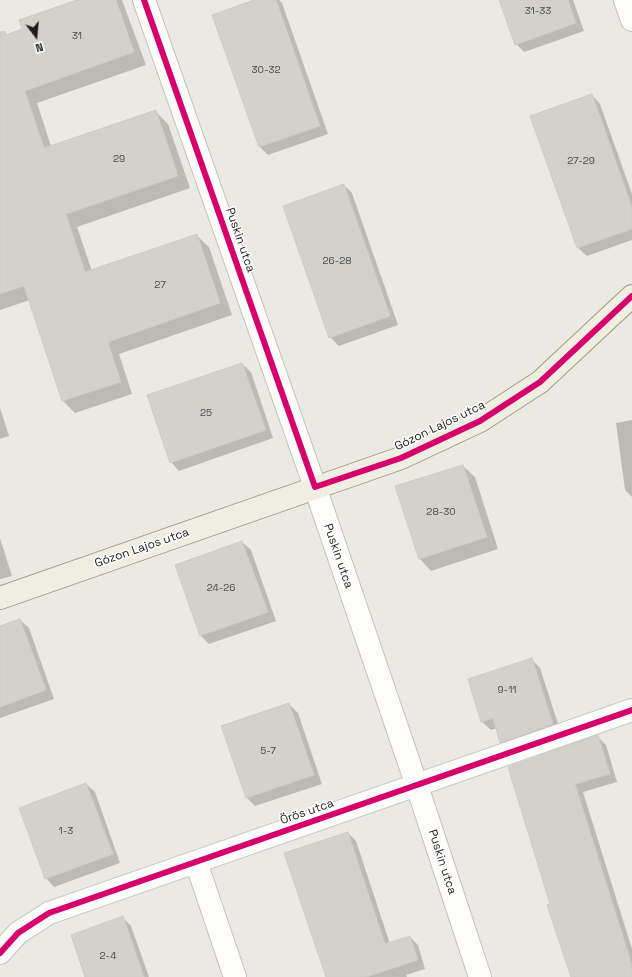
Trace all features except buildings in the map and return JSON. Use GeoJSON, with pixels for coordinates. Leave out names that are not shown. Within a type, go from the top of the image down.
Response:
{"type":"FeatureCollection","features":[{"type":"Feature","properties":{"kind":"main road","name":"Gózon Lajos utca"},"geometry":{"type":"LineString","coordinates":[[0,598],[401,458],[480,421],[540,382],[632,296]]}},
{"type":"Feature","properties":{"kind":"street","name":"Puskin utca"},"geometry":{"type":"LineString","coordinates":[[144,0],[315,488],[417,786],[480,977]]}},
{"type":"Feature","properties":{"kind":"street"},"geometry":{"type":"LineString","coordinates":[[625,0],[632,20]]}},
{"type":"Feature","properties":{"kind":"street","name":"Örös utca"},"geometry":{"type":"LineString","coordinates":[[0,953],[18,933],[48,912],[417,786],[632,710]]}},
{"type":"Feature","properties":{"kind":"street"},"geometry":{"type":"LineString","coordinates":[[196,862],[235,977]]}},
{"type":"Feature","properties":{"kind":"cycle path"},"geometry":{"type":"LineString","coordinates":[[144,0],[315,487],[401,458],[480,421],[540,382],[632,296]]}},
{"type":"Feature","properties":{"kind":"cycle path"},"geometry":{"type":"LineString","coordinates":[[0,953],[18,933],[49,913],[632,710]]}}]}
